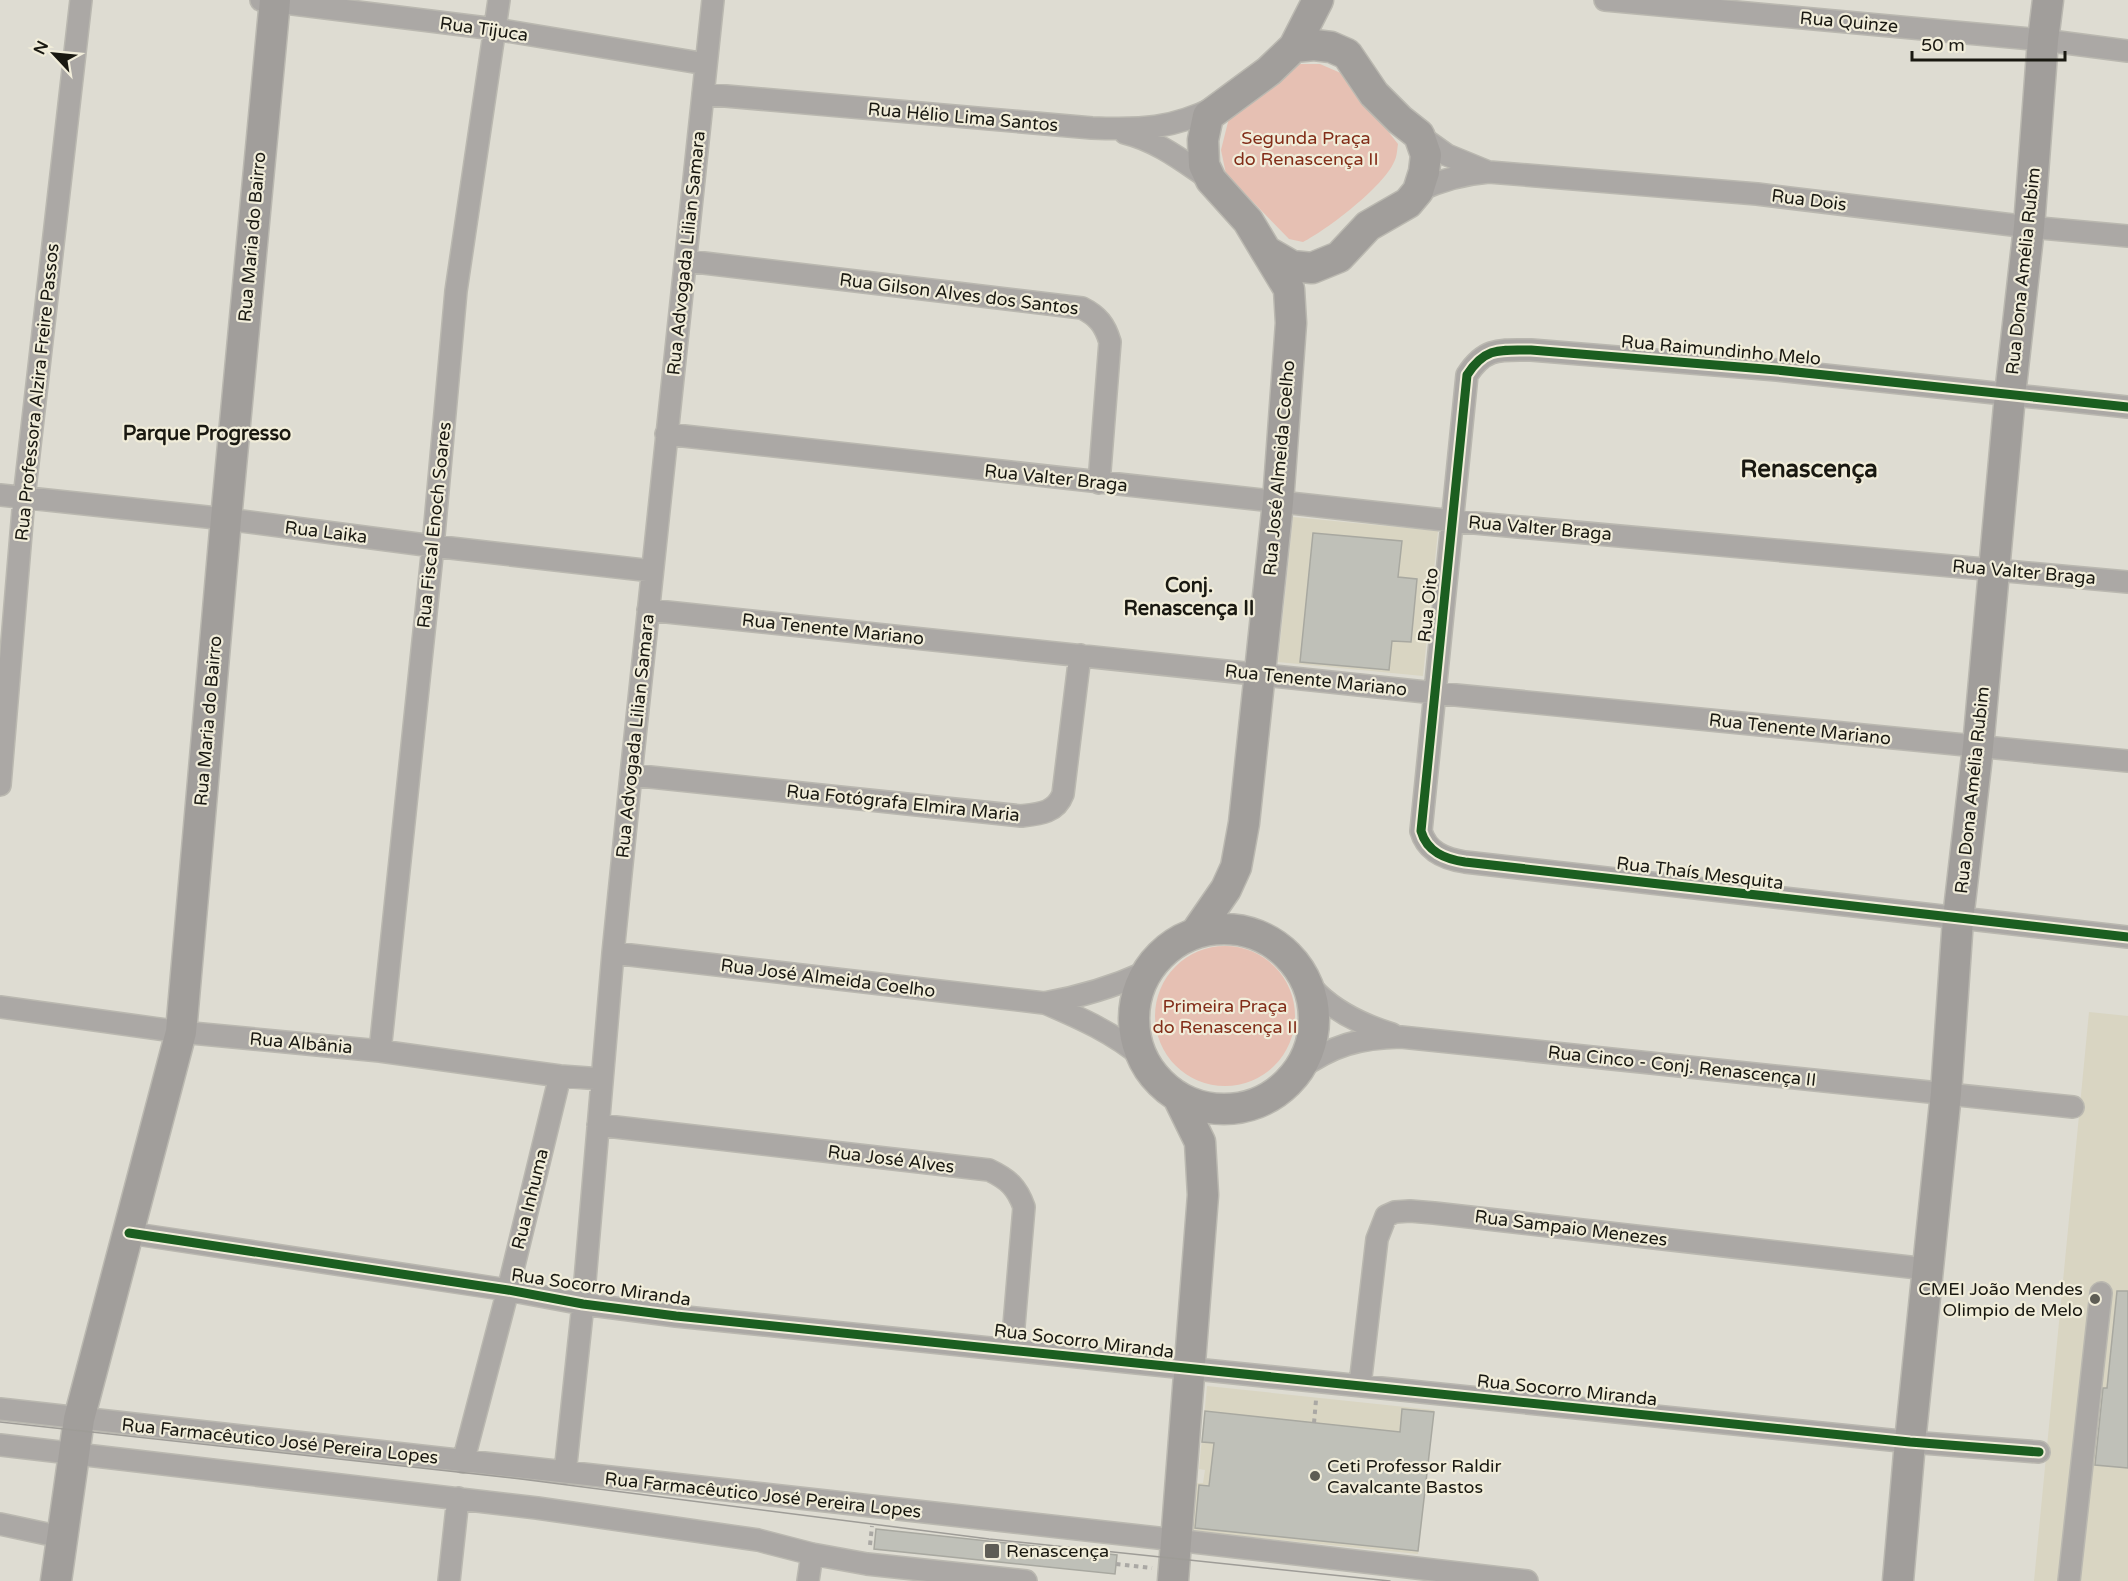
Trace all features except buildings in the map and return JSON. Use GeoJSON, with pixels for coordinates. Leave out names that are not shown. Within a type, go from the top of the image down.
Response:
{"type":"FeatureCollection","features":[{"type":"Feature","properties":{"kind":"street","name":"Rua Professora Alzira Freire Passos"},"geometry":{"type":"LineString","coordinates":[[0,785],[24,498],[81,0]]}},
{"type":"Feature","properties":{"kind":"street","name":"Rua Fiscal Enoch Soares"},"geometry":{"type":"LineString","coordinates":[[380,1051],[433,546],[456,291],[499,0]]}},
{"type":"Feature","properties":{"kind":"street","name":"Rua Advogada Lilian Samara"},"geometry":{"type":"LineString","coordinates":[[565,1473],[583,1304],[613,953],[713,0]]}},
{"type":"Feature","properties":{"kind":"street"},"geometry":{"type":"LineString","coordinates":[[1211,180],[1204,165],[1203,140],[1208,116],[1269,71],[1294,47],[1318,0]]}},
{"type":"Feature","properties":{"kind":"street","name":"Rua Quinze"},"geometry":{"type":"LineString","coordinates":[[1605,0],[2043,40],[2128,51]]}},
{"type":"Feature","properties":{"kind":"street","name":"Rua Dona Amélia Rubim"},"geometry":{"type":"LineString","coordinates":[[1898,1581],[1946,1093],[1958,919],[1978,747],[2010,395],[2029,227],[2048,0]]}},
{"type":"Feature","properties":{"kind":"street","name":"Rua Tijuca"},"geometry":{"type":"LineString","coordinates":[[270,1],[495,29],[706,64]]}},
{"type":"Feature","properties":{"kind":"street","name":"Rua Maria do Bairro"},"geometry":{"type":"LineString","coordinates":[[56,1581],[76,1434],[181,1032],[270,1]]}},
{"type":"Feature","properties":{"kind":"street"},"geometry":{"type":"LineString","coordinates":[[1294,47],[1314,45],[1331,47],[1347,54],[1374,94],[1400,120],[1447,155],[1489,172]]}},
{"type":"Feature","properties":{"kind":"street","name":"Rua Hélio Lima Santos"},"geometry":{"type":"LineString","coordinates":[[703,94],[1126,130],[1164,127],[1196,117],[1220,106]]}},
{"type":"Feature","properties":{"kind":"street"},"geometry":{"type":"LineString","coordinates":[[1092,128],[1126,134],[1163,148],[1211,180],[1248,221],[1266,251],[1293,266],[1312,268],[1339,257],[1368,226],[1408,203],[1418,191],[1426,155],[1419,135]]}},
{"type":"Feature","properties":{"kind":"street"},"geometry":{"type":"LineString","coordinates":[[1418,191],[1450,178],[1469,173],[1489,172]]}},
{"type":"Feature","properties":{"kind":"street","name":"Rua Dois"},"geometry":{"type":"LineString","coordinates":[[1489,172],[1757,194],[2029,227],[2128,236]]}},
{"type":"Feature","properties":{"kind":"street","name":"Rua José Almeida Coelho"},"geometry":{"type":"LineString","coordinates":[[1197,931],[1226,888],[1236,867],[1244,823],[1278,502],[1291,322],[1289,289],[1266,251]]}},
{"type":"Feature","properties":{"kind":"street","name":"Rua Gilson Alves dos Santos"},"geometry":{"type":"LineString","coordinates":[[687,261],[1082,308],[1092,313],[1107,329],[1110,342],[1099,483]]}},
{"type":"Feature","properties":{"kind":"street","name":"Rua Raimundinho Melo"},"geometry":{"type":"LineString","coordinates":[[1453,521],[1467,375],[1476,361],[1496,350],[1531,350],[1778,370],[2128,407]]}},
{"type":"Feature","properties":{"kind":"street","name":"Rua Valter Braga"},"geometry":{"type":"LineString","coordinates":[[666,434],[1453,521],[1994,568],[2128,582]]}},
{"type":"Feature","properties":{"kind":"street","name":"Rua Laika"},"geometry":{"type":"LineString","coordinates":[[0,495],[226,519],[652,571]]}},
{"type":"Feature","properties":{"kind":"street","name":"Rua Oito"},"geometry":{"type":"LineString","coordinates":[[1436,693],[1453,521]]}},
{"type":"Feature","properties":{"kind":"street","name":"Rua Tenente Mariano"},"geometry":{"type":"LineString","coordinates":[[648,610],[1436,693],[2128,761]]}},
{"type":"Feature","properties":{"kind":"street","name":"Rua Fotógrafa Elmira Maria"},"geometry":{"type":"LineString","coordinates":[[631,775],[1021,816],[1045,813],[1058,802],[1063,794],[1080,655]]}},
{"type":"Feature","properties":{"kind":"street","name":"Rua Thaís Mesquita"},"geometry":{"type":"LineString","coordinates":[[1436,693],[1421,831],[1428,846],[1444,857],[1465,862],[2128,937]]}},
{"type":"Feature","properties":{"kind":"street"},"geometry":{"type":"LineString","coordinates":[[1296,963],[1309,988],[1314,1016],[1310,1044],[1298,1070],[1281,1088],[1260,1102],[1236,1109],[1211,1109],[1178,1097],[1155,1078],[1143,1058],[1134,1030],[1134,1010],[1138,990],[1146,972],[1163,952],[1197,931],[1234,929],[1258,934],[1279,946],[1296,963],[1316,992],[1334,1006],[1372,1028],[1401,1037]]}},
{"type":"Feature","properties":{"kind":"street","name":"Rua José Almeida Coelho"},"geometry":{"type":"LineString","coordinates":[[613,953],[1044,1003]]}},
{"type":"Feature","properties":{"kind":"street"},"geometry":{"type":"LineString","coordinates":[[1044,1003],[1070,999],[1114,986],[1146,972]]}},
{"type":"Feature","properties":{"kind":"street"},"geometry":{"type":"LineString","coordinates":[[1044,1003],[1091,1023],[1143,1058]]}},
{"type":"Feature","properties":{"kind":"street","name":"Rua Albânia"},"geometry":{"type":"LineString","coordinates":[[0,1007],[181,1032],[380,1051],[560,1076],[602,1079]]}},
{"type":"Feature","properties":{"kind":"street","name":"Rua Cinco - Conj. Renascença II"},"geometry":{"type":"LineString","coordinates":[[1298,1070],[1315,1058],[1350,1043],[1372,1038],[1401,1037],[2073,1107]]}},
{"type":"Feature","properties":{"kind":"street","name":"Rua Inhuma"},"geometry":{"type":"LineString","coordinates":[[463,1462],[560,1076]]}},
{"type":"Feature","properties":{"kind":"street"},"geometry":{"type":"LineString","coordinates":[[1174,1562],[1203,1195],[1200,1142],[1178,1097]]}},
{"type":"Feature","properties":{"kind":"street","name":"Rua José Alves"},"geometry":{"type":"LineString","coordinates":[[598,1125],[989,1170],[1004,1176],[1015,1187],[1024,1207],[1012,1349]]}},
{"type":"Feature","properties":{"kind":"street","name":"Rua Sampaio Menezes"},"geometry":{"type":"LineString","coordinates":[[1360,1385],[1377,1239],[1386,1216],[1395,1212],[1446,1214],[1927,1269]]}},
{"type":"Feature","properties":{"kind":"street","name":"Rua Socorro Miranda"},"geometry":{"type":"LineString","coordinates":[[129,1233],[508,1290],[583,1304],[676,1316],[1910,1442],[2038,1452]]}},
{"type":"Feature","properties":{"kind":"street"},"geometry":{"type":"LineString","coordinates":[[2069,1581],[2101,1293]]}},
{"type":"Feature","properties":{"kind":"street","name":"Rua Farmacêutico José Pereira Lopes"},"geometry":{"type":"LineString","coordinates":[[0,1409],[76,1434],[458,1498],[758,1540],[812,1554],[867,1564],[1026,1581]]}},
{"type":"Feature","properties":{"kind":"street","name":"Rua Farmacêutico José Pereira Lopes"},"geometry":{"type":"LineString","coordinates":[[0,1445],[76,1434],[463,1462],[874,1507],[1174,1562],[1527,1581]]}},
{"type":"Feature","properties":{"kind":"street"},"geometry":{"type":"LineString","coordinates":[[449,1581],[458,1498]]}},
{"type":"Feature","properties":{"kind":"street"},"geometry":{"type":"LineString","coordinates":[[0,1524],[61,1537]]}},
{"type":"Feature","properties":{"kind":"street"},"geometry":{"type":"LineString","coordinates":[[808,1581],[812,1554]]}},
{"type":"Feature","properties":{"kind":"path"},"geometry":{"type":"LineString","coordinates":[[867,1564],[873,1539],[874,1507]]}},
{"type":"Feature","properties":{"kind":"path"},"geometry":{"type":"LineString","coordinates":[[1116,1564],[1174,1562]]}},
{"type":"Feature","properties":{"kind":"shaded area"},"geometry":{"type":"Polygon","coordinates":[[[1293,517],[1438,531],[1423,676],[1278,662],[1293,517]]]}},
{"type":"Feature","properties":{"kind":"shaded area","name":"CMEI João Mendes Olimpio de Melo"},"geometry":{"type":"Polygon","coordinates":[[[2089,1012],[2128,1016],[2128,1581],[2034,1581],[2089,1012]]]}},
{"type":"Feature","properties":{"kind":"shaded area","name":"Ceti Professor Raldir Cavalcante Bastos"},"geometry":{"type":"Polygon","coordinates":[[[1207,1386],[1434,1410],[1418,1554],[1192,1531],[1197,1483],[1203,1483],[1205,1470],[1199,1469],[1207,1386]]]}},
{"type":"Feature","properties":{"kind":"green space","name":"Segunda Praça do Renascença II"},"geometry":{"type":"Polygon","coordinates":[[[1294,64],[1320,64],[1343,74],[1398,144],[1395,160],[1379,183],[1340,218],[1303,242],[1289,239],[1226,174],[1221,150],[1229,118],[1294,64]]]}},
{"type":"Feature","properties":{"kind":"green space","name":"Primeira Praça do Renascença II"},"geometry":{"type":"Polygon","coordinates":[[[1225,946],[1252,951],[1275,966],[1290,989],[1295,1016],[1290,1043],[1275,1066],[1252,1081],[1225,1086],[1198,1081],[1175,1066],[1160,1043],[1155,1016],[1160,989],[1175,966],[1198,951],[1225,946]]]}},
{"type":"Feature","properties":{"kind":"tram line"},"geometry":{"type":"LineString","coordinates":[[0,1422],[521,1479],[989,1539],[1390,1581]]}},
{"type":"Feature","properties":{"kind":"cycle path"},"geometry":{"type":"LineString","coordinates":[[2128,407],[1777,370],[1531,350],[1494,352],[1480,359],[1467,375],[1421,831],[1432,849],[1451,859],[1465,862],[2128,937]]}},
{"type":"Feature","properties":{"kind":"cycle path"},"geometry":{"type":"LineString","coordinates":[[129,1233],[508,1290],[583,1304],[676,1316],[1910,1442],[2039,1452]]}},
{"type":"Feature","properties":{"kind":"place","name":"CMEI João Mendes Olimpio de Melo"},"geometry":{"type":"Point","coordinates":[2095,1299]}},
{"type":"Feature","properties":{"kind":"place","name":"Ceti Professor Raldir Cavalcante Bastos"},"geometry":{"type":"Point","coordinates":[1315,1476]}},
{"type":"Feature","properties":{"kind":"place","name":"Renascença"},"geometry":{"type":"Point","coordinates":[992,1551]}},
{"type":"Feature","properties":{"kind":"district","name":"Parque Progresso"},"geometry":{"type":"Point","coordinates":[207,434]}},
{"type":"Feature","properties":{"kind":"district","name":"Renascença"},"geometry":{"type":"Point","coordinates":[1809,469]}},
{"type":"Feature","properties":{"kind":"district","name":"Conj. Renascença II"},"geometry":{"type":"Point","coordinates":[1189,598]}}]}
